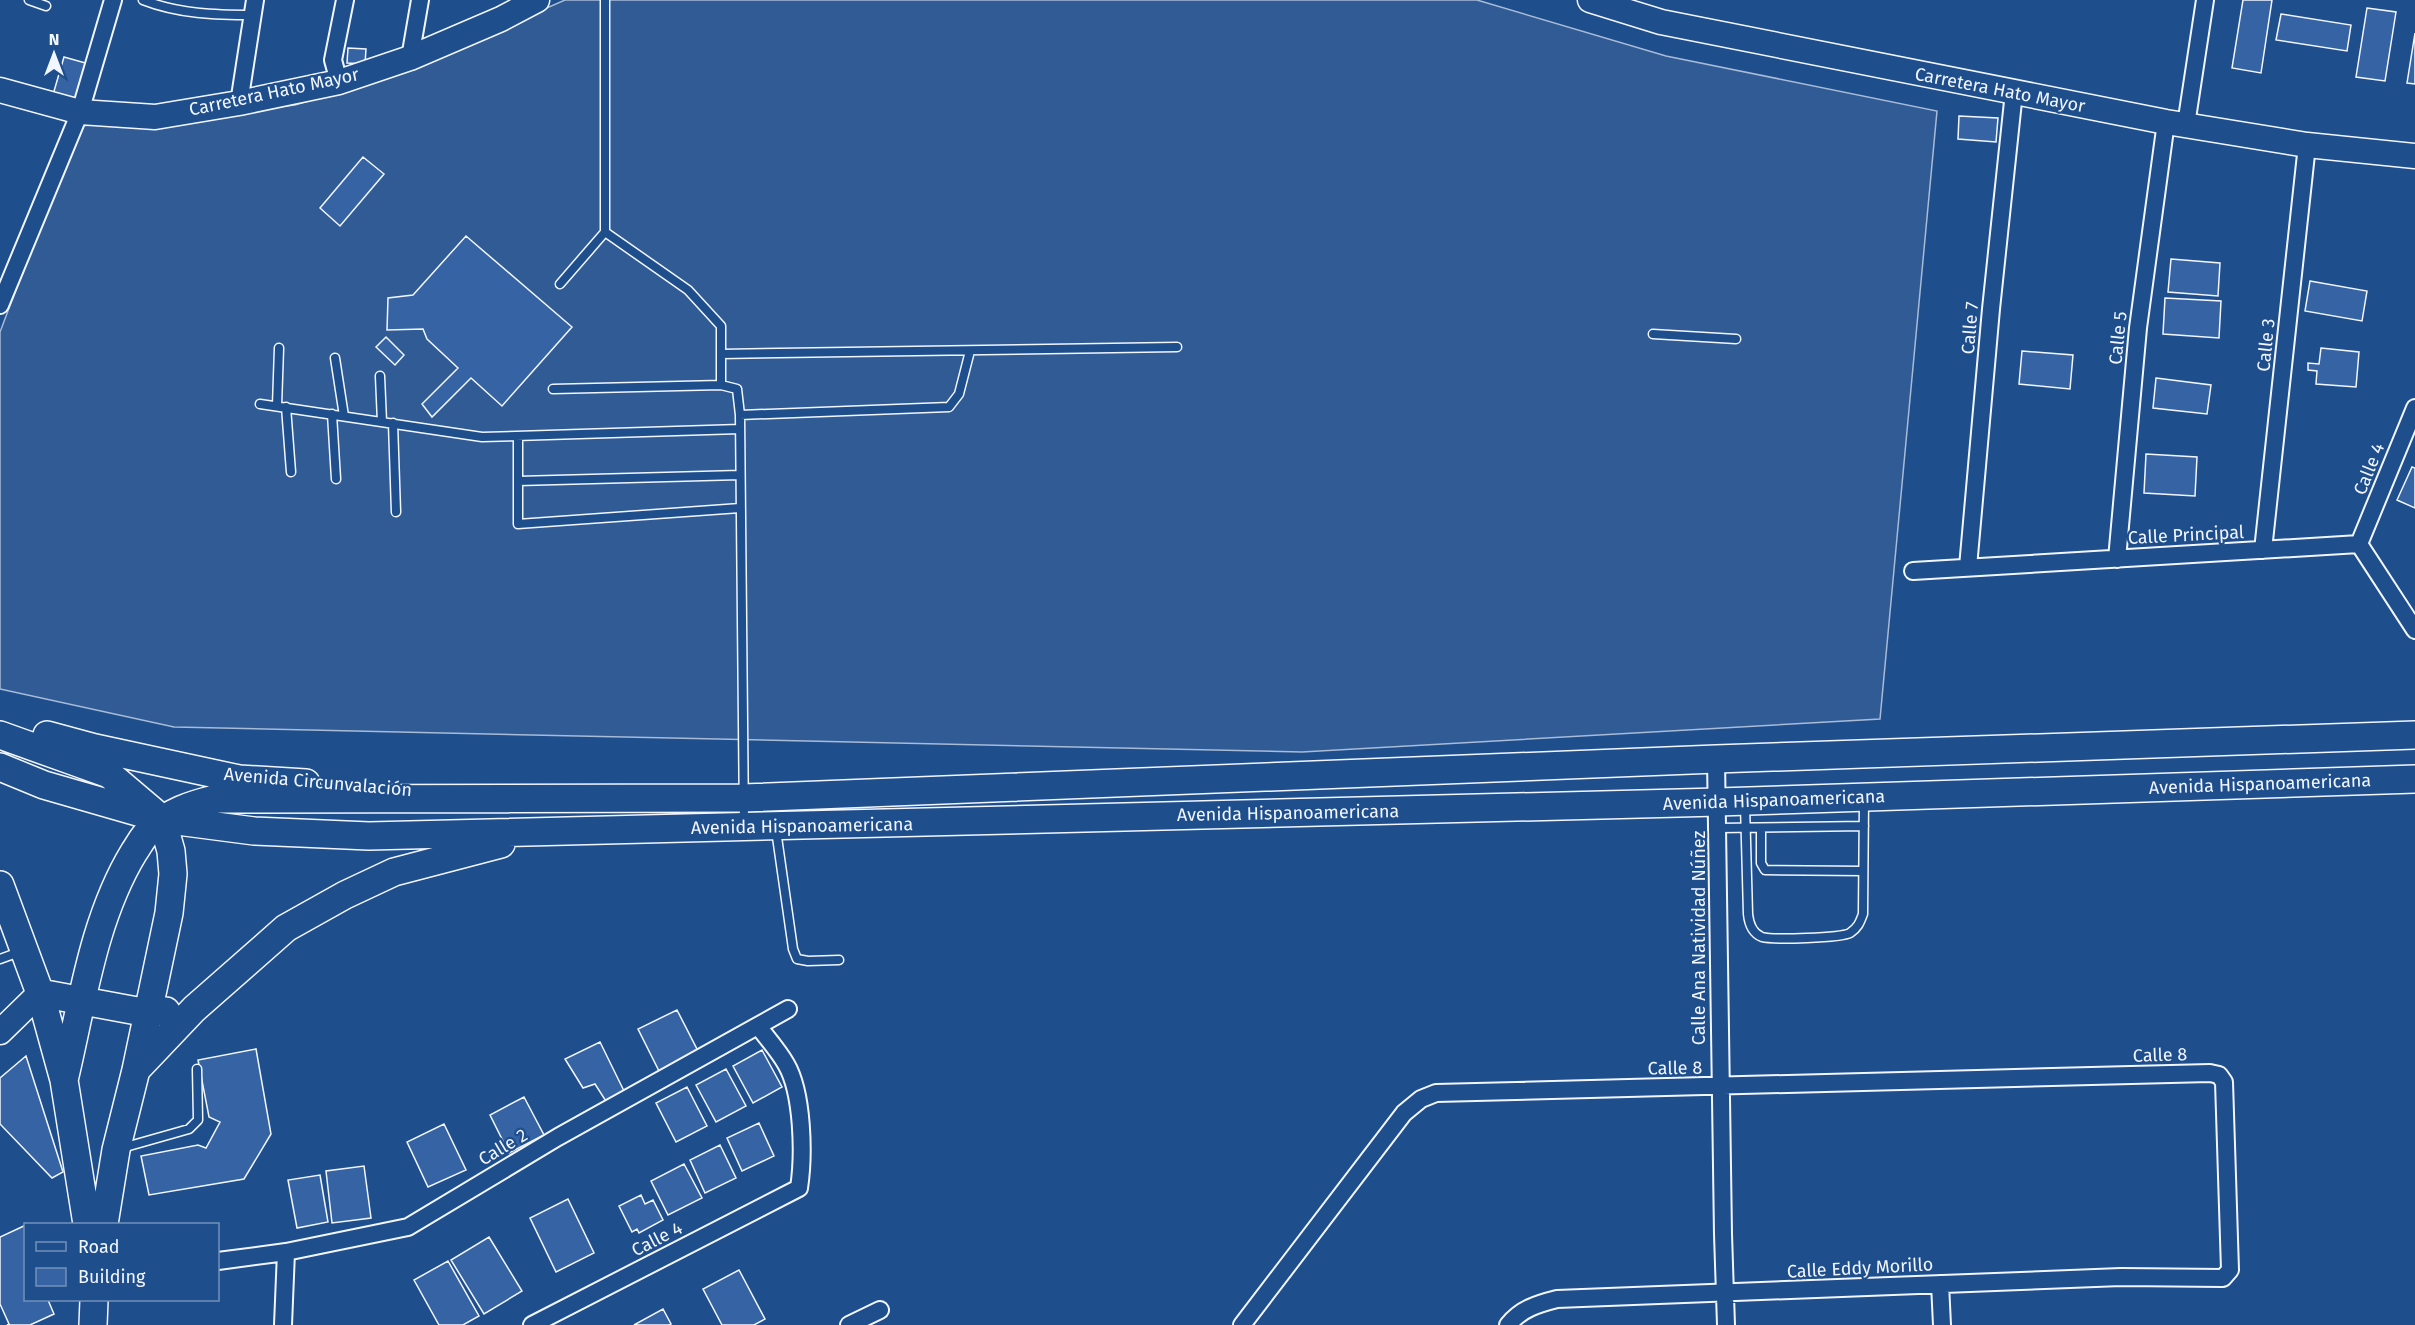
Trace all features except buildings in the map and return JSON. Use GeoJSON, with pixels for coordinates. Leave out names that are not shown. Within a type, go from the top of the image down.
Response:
{"type":"FeatureCollection","features":[{"type":"Feature","properties":{"kind":"main road","name":"Avenida Circunvalación"},"geometry":{"type":"LineString","coordinates":[[0,722],[96,748],[239,778],[535,799]]}},
{"type":"Feature","properties":{"kind":"main road"},"geometry":{"type":"LineString","coordinates":[[0,735],[109,774],[162,819],[171,851],[173,874],[169,913],[136,1070],[116,1150],[104,1223]]}},
{"type":"Feature","properties":{"kind":"main road","name":"Avenida Hispanoamericana"},"geometry":{"type":"LineString","coordinates":[[535,799],[743,798],[1716,759],[2415,735]]}},
{"type":"Feature","properties":{"kind":"main road","name":"Avenida Hispanoamericana"},"geometry":{"type":"LineString","coordinates":[[0,767],[44,785],[162,819],[254,831],[369,836],[776,827],[1718,815],[1745,801],[2415,779]]}},
{"type":"Feature","properties":{"kind":"main road"},"geometry":{"type":"LineString","coordinates":[[64,1080],[105,912],[120,875],[147,831],[162,819],[184,806],[216,799],[535,799]]}},
{"type":"Feature","properties":{"kind":"main road"},"geometry":{"type":"LineString","coordinates":[[136,1070],[194,1009],[286,928],[345,895],[394,872],[548,832]]}},
{"type":"Feature","properties":{"kind":"main road"},"geometry":{"type":"LineString","coordinates":[[0,885],[12,954],[40,993],[64,1080],[87,1223]]}},
{"type":"Feature","properties":{"kind":"main road"},"geometry":{"type":"LineString","coordinates":[[40,993],[148,1012],[194,1009]]}},
{"type":"Feature","properties":{"kind":"main road"},"geometry":{"type":"LineString","coordinates":[[93,1325],[94,1301]]}},
{"type":"Feature","properties":{"kind":"street"},"geometry":{"type":"LineString","coordinates":[[0,305],[80,112],[113,0]]}},
{"type":"Feature","properties":{"kind":"street"},"geometry":{"type":"LineString","coordinates":[[339,82],[333,60],[345,0]]}},
{"type":"Feature","properties":{"kind":"street"},"geometry":{"type":"LineString","coordinates":[[410,58],[420,0]]}},
{"type":"Feature","properties":{"kind":"street","name":"Carretera Hato Mayor"},"geometry":{"type":"LineString","coordinates":[[0,90],[80,112],[155,117],[239,103],[339,82],[410,58],[503,9],[537,0]]}},
{"type":"Feature","properties":{"kind":"street","name":"Carretera Hato Mayor"},"geometry":{"type":"LineString","coordinates":[[1590,0],[1617,4],[1661,22],[2176,124],[2307,145],[2415,156]]}},
{"type":"Feature","properties":{"kind":"street","name":"Calle 5"},"geometry":{"type":"LineString","coordinates":[[2117,559],[2138,328],[2176,124],[2205,0]]}},
{"type":"Feature","properties":{"kind":"street"},"geometry":{"type":"LineString","coordinates":[[239,103],[255,8]]}},
{"type":"Feature","properties":{"kind":"street","name":"Calle 7"},"geometry":{"type":"LineString","coordinates":[[1968,567],[1990,321],[2014,92]]}},
{"type":"Feature","properties":{"kind":"street","name":"Calle 3"},"geometry":{"type":"LineString","coordinates":[[2263,550],[2307,145]]}},
{"type":"Feature","properties":{"kind":"street","name":"Calle 4"},"geometry":{"type":"LineString","coordinates":[[2359,544],[2415,408]]}},
{"type":"Feature","properties":{"kind":"street"},"geometry":{"type":"LineString","coordinates":[[2359,544],[2415,630]]}},
{"type":"Feature","properties":{"kind":"street","name":"Calle Principal"},"geometry":{"type":"LineString","coordinates":[[1912,571],[2359,544]]}},
{"type":"Feature","properties":{"kind":"street","name":"Calle Ana Natividad Núñez"},"geometry":{"type":"LineString","coordinates":[[1716,759],[1726,1325]]}},
{"type":"Feature","properties":{"kind":"street"},"geometry":{"type":"LineString","coordinates":[[0,1032],[40,993]]}},
{"type":"Feature","properties":{"kind":"street","name":"Calle 2"},"geometry":{"type":"LineString","coordinates":[[219,1260],[286,1252],[408,1227],[558,1137],[788,1009]]}},
{"type":"Feature","properties":{"kind":"street","name":"Calle 4"},"geometry":{"type":"LineString","coordinates":[[532,1325],[799,1188],[803,1162],[797,1092],[786,1065],[758,1026]]}},
{"type":"Feature","properties":{"kind":"street","name":"Calle 8"},"geometry":{"type":"LineString","coordinates":[[1242,1325],[1404,1113],[1421,1099],[1436,1093],[2210,1073],[2219,1075],[2224,1082],[2229,1189],[2230,1270],[2223,1278]]}},
{"type":"Feature","properties":{"kind":"street"},"geometry":{"type":"LineString","coordinates":[[283,1325],[286,1252]]}},
{"type":"Feature","properties":{"kind":"street","name":"Calle Eddy Morillo"},"geometry":{"type":"LineString","coordinates":[[1508,1325],[1516,1314],[1557,1299],[2121,1277],[2223,1278]]}},
{"type":"Feature","properties":{"kind":"street"},"geometry":{"type":"LineString","coordinates":[[1940,1284],[1942,1325]]}},
{"type":"Feature","properties":{"kind":"street"},"geometry":{"type":"LineString","coordinates":[[849,1325],[880,1310]]}},
{"type":"Feature","properties":{"kind":"lane"},"geometry":{"type":"LineString","coordinates":[[28,0],[46,6]]}},
{"type":"Feature","properties":{"kind":"lane"},"geometry":{"type":"LineString","coordinates":[[143,0],[160,7],[207,15],[255,8]]}},
{"type":"Feature","properties":{"kind":"lane"},"geometry":{"type":"LineString","coordinates":[[560,284],[605,232],[606,0]]}},
{"type":"Feature","properties":{"kind":"lane"},"geometry":{"type":"LineString","coordinates":[[605,232],[688,290],[721,326],[721,386]]}},
{"type":"Feature","properties":{"kind":"lane"},"geometry":{"type":"LineString","coordinates":[[1653,334],[1736,339]]}},
{"type":"Feature","properties":{"kind":"lane"},"geometry":{"type":"LineString","coordinates":[[721,354],[1177,347]]}},
{"type":"Feature","properties":{"kind":"lane"},"geometry":{"type":"LineString","coordinates":[[279,348],[282,407],[291,472]]}},
{"type":"Feature","properties":{"kind":"lane"},"geometry":{"type":"LineString","coordinates":[[740,415],[949,407],[959,394],[970,351]]}},
{"type":"Feature","properties":{"kind":"lane"},"geometry":{"type":"LineString","coordinates":[[335,358],[344,416]]}},
{"type":"Feature","properties":{"kind":"lane"},"geometry":{"type":"LineString","coordinates":[[380,376],[382,422]]}},
{"type":"Feature","properties":{"kind":"lane"},"geometry":{"type":"LineString","coordinates":[[553,389],[721,386],[737,389],[740,415],[744,828]]}},
{"type":"Feature","properties":{"kind":"lane"},"geometry":{"type":"LineString","coordinates":[[260,404],[482,437],[740,429]]}},
{"type":"Feature","properties":{"kind":"lane"},"geometry":{"type":"LineString","coordinates":[[332,414],[336,479]]}},
{"type":"Feature","properties":{"kind":"lane"},"geometry":{"type":"LineString","coordinates":[[393,423],[396,512]]}},
{"type":"Feature","properties":{"kind":"lane"},"geometry":{"type":"LineString","coordinates":[[518,437],[518,524],[740,508]]}},
{"type":"Feature","properties":{"kind":"lane"},"geometry":{"type":"LineString","coordinates":[[518,481],[740,475]]}},
{"type":"Feature","properties":{"kind":"lane"},"geometry":{"type":"LineString","coordinates":[[1745,801],[1749,924],[1761,936],[1838,936],[1854,931],[1863,914],[1864,798]]}},
{"type":"Feature","properties":{"kind":"lane"},"geometry":{"type":"LineString","coordinates":[[1718,815],[1746,828],[1864,826]]}},
{"type":"Feature","properties":{"kind":"lane"},"geometry":{"type":"LineString","coordinates":[[776,827],[793,950],[797,959],[839,960]]}},
{"type":"Feature","properties":{"kind":"lane"},"geometry":{"type":"LineString","coordinates":[[1761,828],[1761,863],[1765,870],[1863,870]]}},
{"type":"Feature","properties":{"kind":"lane"},"geometry":{"type":"LineString","coordinates":[[116,1150],[189,1129],[198,1120],[197,1069]]}},
{"type":"Feature","properties":{"kind":"shaded area"},"geometry":{"type":"Polygon","coordinates":[[[565,0],[1477,0],[1666,56],[1937,111],[1880,719],[1302,752],[174,727],[0,689],[0,332],[78,126],[156,121],[295,105],[393,75],[565,0]]]}}]}
